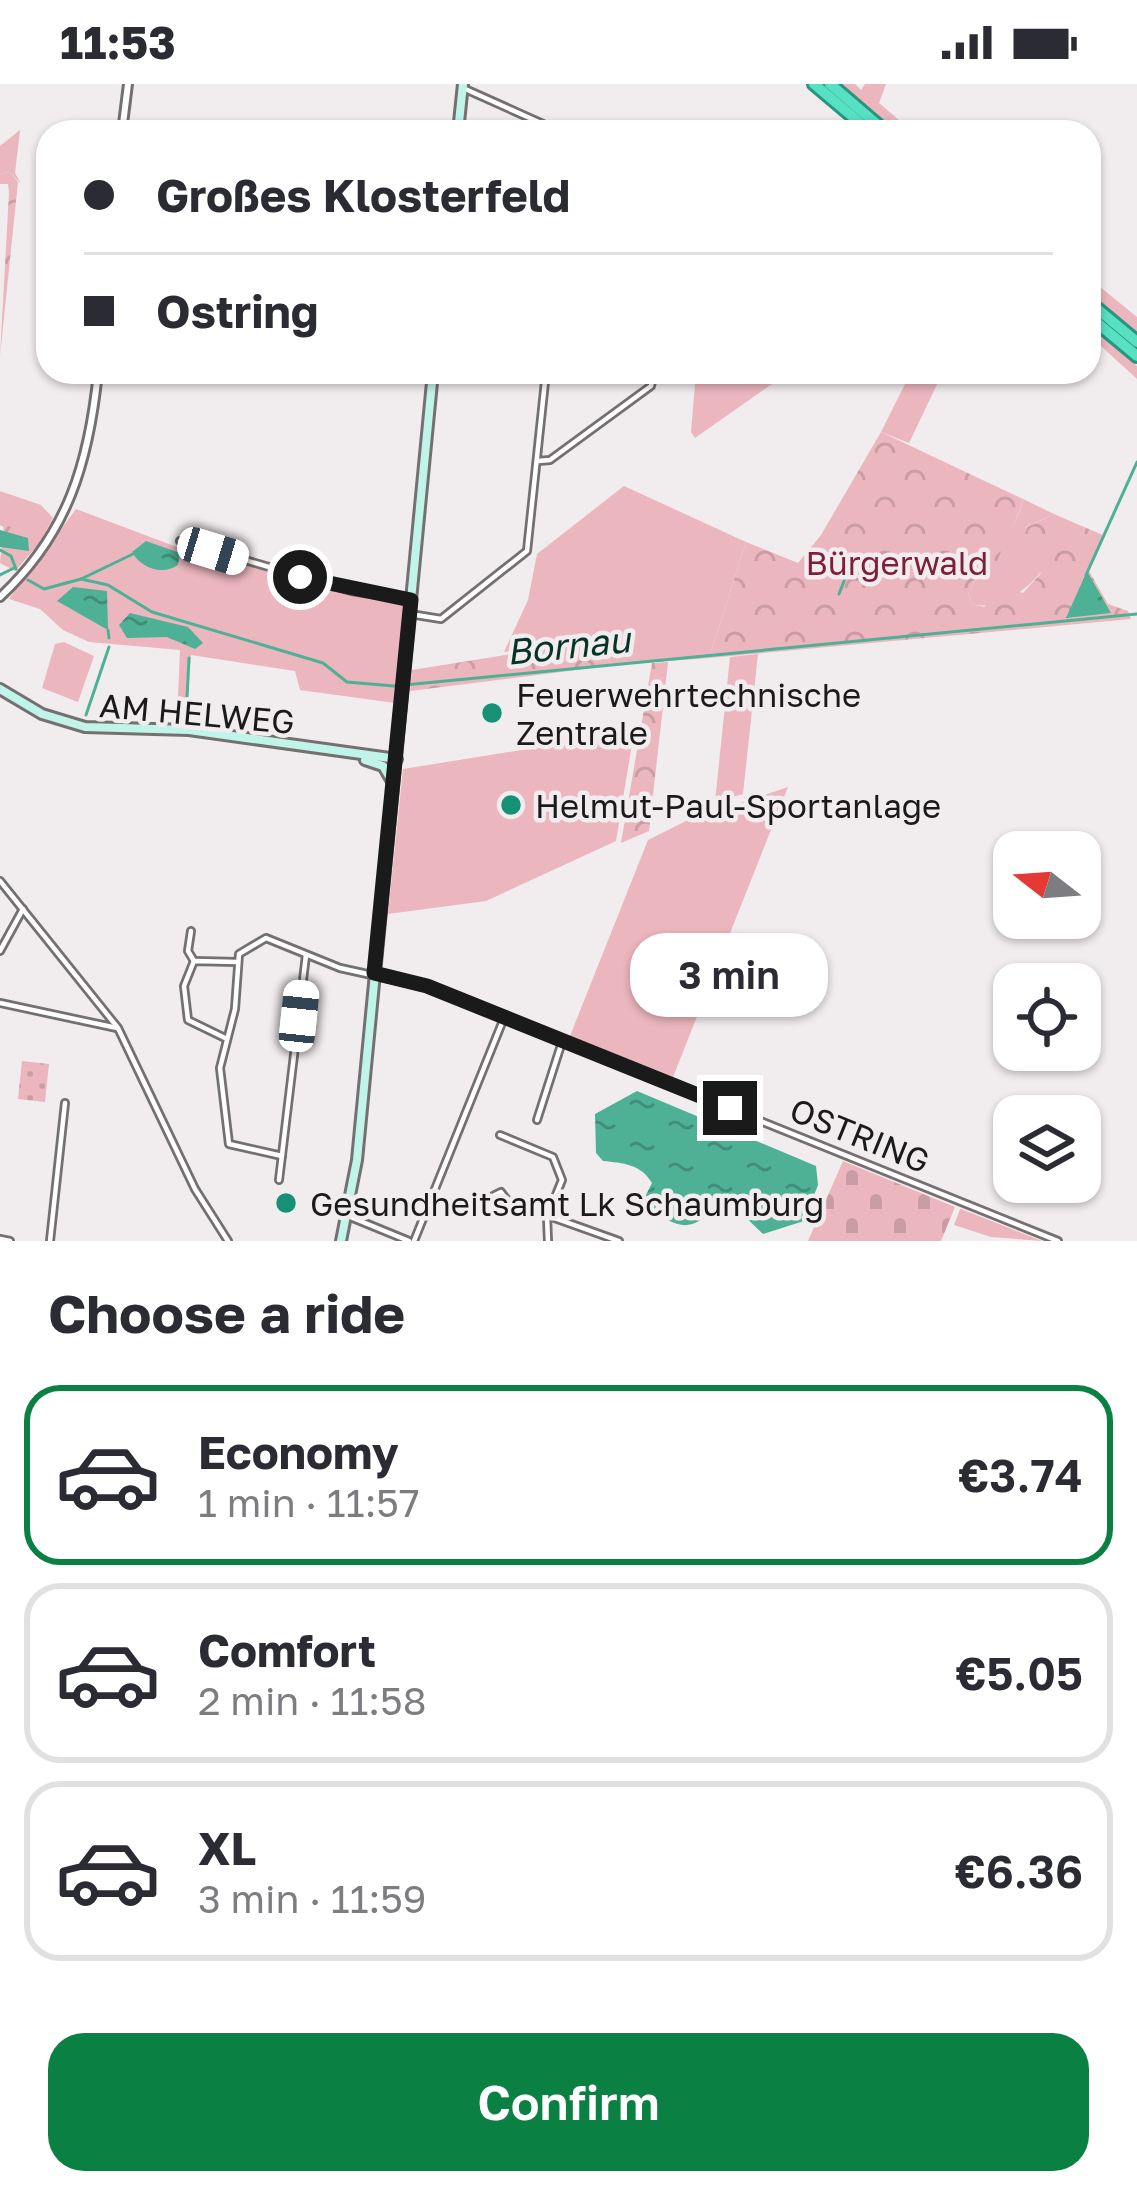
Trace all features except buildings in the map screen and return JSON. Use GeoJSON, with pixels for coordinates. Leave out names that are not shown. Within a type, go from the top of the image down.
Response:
{"type":"FeatureCollection","features":[{"type":"Feature","properties":{"kind":"highway"},"geometry":{"type":"LineString","coordinates":[[814,84],[857,120]]}},
{"type":"Feature","properties":{"kind":"highway"},"geometry":{"type":"LineString","coordinates":[[830,84],[872,120]]}},
{"type":"Feature","properties":{"kind":"highway"},"geometry":{"type":"LineString","coordinates":[[1101,312],[1137,342]]}},
{"type":"Feature","properties":{"kind":"highway"},"geometry":{"type":"LineString","coordinates":[[1101,326],[1137,356]]}},
{"type":"Feature","properties":{"kind":"main road"},"geometry":{"type":"LineString","coordinates":[[459,120],[463,86]]}},
{"type":"Feature","properties":{"kind":"main road"},"geometry":{"type":"LineString","coordinates":[[341,1241],[398,759],[432,384]]}},
{"type":"Feature","properties":{"kind":"main road","name":"AM HELWEG"},"geometry":{"type":"LineString","coordinates":[[0,689],[42,714],[85,727],[189,730],[398,759]]}},
{"type":"Feature","properties":{"kind":"main road"},"geometry":{"type":"LineString","coordinates":[[352,755],[383,766],[394,791]]}},
{"type":"Feature","properties":{"kind":"street"},"geometry":{"type":"LineString","coordinates":[[124,120],[128,84]]}},
{"type":"Feature","properties":{"kind":"street"},"geometry":{"type":"LineString","coordinates":[[463,86],[535,120]]}},
{"type":"Feature","properties":{"kind":"street"},"geometry":{"type":"LineString","coordinates":[[0,597],[39,556],[72,500],[88,452],[96,384]]}},
{"type":"Feature","properties":{"kind":"street"},"geometry":{"type":"LineString","coordinates":[[410,614],[441,619],[527,551],[545,384]]}},
{"type":"Feature","properties":{"kind":"street"},"geometry":{"type":"LineString","coordinates":[[538,461],[550,460],[648,384]]}},
{"type":"Feature","properties":{"kind":"street"},"geometry":{"type":"LineString","coordinates":[[180,541],[338,588],[411,600]]}},
{"type":"Feature","properties":{"kind":"street"},"geometry":{"type":"LineString","coordinates":[[0,880],[118,1028],[203,1204],[227,1241]]}},
{"type":"Feature","properties":{"kind":"street"},"geometry":{"type":"LineString","coordinates":[[0,951],[23,909]]}},
{"type":"Feature","properties":{"kind":"street"},"geometry":{"type":"LineString","coordinates":[[190,931],[188,951],[194,961]]}},
{"type":"Feature","properties":{"kind":"street","name":"OSTRING"},"geometry":{"type":"LineString","coordinates":[[237,962],[244,949],[266,938],[306,955],[427,986],[1058,1241]]}},
{"type":"Feature","properties":{"kind":"street"},"geometry":{"type":"LineString","coordinates":[[279,1180],[306,955]]}},
{"type":"Feature","properties":{"kind":"street"},"geometry":{"type":"LineString","coordinates":[[194,961],[237,962],[236,1010],[220,1068],[226,1138],[235,1149],[282,1156]]}},
{"type":"Feature","properties":{"kind":"street"},"geometry":{"type":"LineString","coordinates":[[194,961],[184,986],[188,1020],[225,1038]]}},
{"type":"Feature","properties":{"kind":"street"},"geometry":{"type":"LineString","coordinates":[[0,1003],[118,1028]]}},
{"type":"Feature","properties":{"kind":"street"},"geometry":{"type":"LineString","coordinates":[[347,1216],[411,1241],[504,1018]]}},
{"type":"Feature","properties":{"kind":"street"},"geometry":{"type":"LineString","coordinates":[[536,1120],[562,1042]]}},
{"type":"Feature","properties":{"kind":"street"},"geometry":{"type":"LineString","coordinates":[[50,1241],[65,1103]]}},
{"type":"Feature","properties":{"kind":"street"},"geometry":{"type":"LineString","coordinates":[[500,1135],[553,1156],[562,1180],[547,1217],[548,1241]]}},
{"type":"Feature","properties":{"kind":"street"},"geometry":{"type":"LineString","coordinates":[[507,1200],[620,1241]]}},
{"type":"Feature","properties":{"kind":"street"},"geometry":{"type":"LineString","coordinates":[[0,1239],[10,1241]]}},
{"type":"Feature","properties":{"kind":"green space"},"geometry":{"type":"Polygon","coordinates":[[[841,84],[855,84],[861,90],[865,84],[886,84],[879,103],[899,120],[882,120],[841,84]]]}},
{"type":"Feature","properties":{"kind":"green space"},"geometry":{"type":"Polygon","coordinates":[[[20,130],[15,173],[21,184],[10,172],[0,174],[0,146],[20,130]]]}},
{"type":"Feature","properties":{"kind":"green space"},"geometry":{"type":"Polygon","coordinates":[[[10,172],[18,182],[0,356],[9,193],[8,184],[0,184],[0,174],[10,172]]]}},
{"type":"Feature","properties":{"kind":"green space"},"geometry":{"type":"Polygon","coordinates":[[[1101,288],[1137,317],[1137,334],[1101,304],[1101,288]]]}},
{"type":"Feature","properties":{"kind":"green space"},"geometry":{"type":"Polygon","coordinates":[[[1101,335],[1137,366],[1137,379],[1101,346],[1101,335]]]}},
{"type":"Feature","properties":{"kind":"green space"},"geometry":{"type":"Polygon","coordinates":[[[695,384],[772,384],[695,438],[691,432],[695,384]]]}},
{"type":"Feature","properties":{"kind":"green space"},"geometry":{"type":"Polygon","coordinates":[[[905,384],[937,384],[909,443],[881,432],[905,384]]]}},
{"type":"Feature","properties":{"kind":"green space","name":"Bürgerwald"},"geometry":{"type":"Polygon","coordinates":[[[881,432],[1023,499],[996,565],[980,569],[968,594],[972,604],[984,607],[1002,587],[1023,593],[1041,573],[1024,539],[1027,527],[1054,514],[1105,536],[1089,571],[1108,604],[1128,611],[1131,619],[709,658],[746,542],[798,563],[821,535],[881,432]]]}},
{"type":"Feature","properties":{"kind":"green space"},"geometry":{"type":"Polygon","coordinates":[[[624,486],[746,542],[709,658],[616,665],[581,643],[504,652],[528,600],[537,554],[624,486]]]}},
{"type":"Feature","properties":{"kind":"green space"},"geometry":{"type":"Polygon","coordinates":[[[0,491],[41,505],[53,518],[38,545],[0,525],[0,491]]]}},
{"type":"Feature","properties":{"kind":"green space"},"geometry":{"type":"Polygon","coordinates":[[[1023,499],[1054,514],[1026,527],[1041,572],[1010,598],[992,605],[972,604],[968,594],[1013,526],[1023,499]]]}},
{"type":"Feature","properties":{"kind":"green space"},"geometry":{"type":"Polygon","coordinates":[[[76,509],[174,546],[406,604],[395,703],[300,690],[295,671],[191,655],[186,719],[177,719],[180,650],[89,642],[63,630],[40,609],[9,599],[76,509]]]}},
{"type":"Feature","properties":{"kind":"green space"},"geometry":{"type":"Polygon","coordinates":[[[4,523],[38,545],[15,571],[0,563],[4,523]]]}},
{"type":"Feature","properties":{"kind":"green space"},"geometry":{"type":"Polygon","coordinates":[[[64,642],[94,656],[78,702],[42,688],[55,644],[64,642]]]}},
{"type":"Feature","properties":{"kind":"green space"},"geometry":{"type":"Polygon","coordinates":[[[581,643],[616,665],[410,691],[412,670],[581,643]]]}},
{"type":"Feature","properties":{"kind":"green space"},"geometry":{"type":"Polygon","coordinates":[[[758,654],[743,794],[715,802],[730,657],[758,654]]]}},
{"type":"Feature","properties":{"kind":"green space"},"geometry":{"type":"Polygon","coordinates":[[[668,662],[649,831],[621,843],[652,663],[668,662]]]}},
{"type":"Feature","properties":{"kind":"green space","name":"Helmut-Paul-Sportanlage"},"geometry":{"type":"Polygon","coordinates":[[[634,732],[616,841],[486,901],[388,914],[403,769],[634,732]]]}},
{"type":"Feature","properties":{"kind":"green space"},"geometry":{"type":"Polygon","coordinates":[[[788,787],[673,1077],[570,1036],[648,840],[686,821],[788,787]]]}},
{"type":"Feature","properties":{"kind":"green space"},"geometry":{"type":"Polygon","coordinates":[[[22,1061],[49,1064],[45,1102],[18,1099],[22,1061]]]}},
{"type":"Feature","properties":{"kind":"green space"},"geometry":{"type":"Polygon","coordinates":[[[843,1161],[955,1207],[941,1241],[808,1241],[843,1161]]]}},
{"type":"Feature","properties":{"kind":"green space"},"geometry":{"type":"Polygon","coordinates":[[[960,1209],[1042,1241],[991,1237],[954,1225],[960,1209]]]}},
{"type":"Feature","properties":{"kind":"water"},"geometry":{"type":"Polygon","coordinates":[[[0,530],[28,538],[29,551],[0,547],[0,530]]]}},
{"type":"Feature","properties":{"kind":"water"},"geometry":{"type":"Polygon","coordinates":[[[146,541],[180,553],[178,565],[159,570],[141,562],[132,552],[146,541]]]}},
{"type":"Feature","properties":{"kind":"water"},"geometry":{"type":"Polygon","coordinates":[[[1087,571],[1111,613],[1066,618],[1087,571]]]}},
{"type":"Feature","properties":{"kind":"water"},"geometry":{"type":"Polygon","coordinates":[[[73,587],[107,591],[108,630],[57,601],[73,587]]]}},
{"type":"Feature","properties":{"kind":"water"},"geometry":{"type":"Polygon","coordinates":[[[130,613],[188,627],[203,643],[195,649],[167,637],[127,638],[119,625],[130,613]]]}},
{"type":"Feature","properties":{"kind":"water"},"geometry":{"type":"Polygon","coordinates":[[[637,1091],[816,1166],[818,1185],[804,1221],[763,1234],[739,1211],[721,1206],[685,1225],[648,1209],[644,1199],[652,1183],[648,1177],[631,1166],[603,1161],[596,1153],[595,1114],[637,1091]]]}},
{"type":"Feature","properties":{"kind":"waterway"},"geometry":{"type":"LineString","coordinates":[[1086,575],[1137,462]]}},
{"type":"Feature","properties":{"kind":"waterway","name":"Bornau"},"geometry":{"type":"LineString","coordinates":[[0,550],[11,556],[16,569]]}},
{"type":"Feature","properties":{"kind":"waterway"},"geometry":{"type":"LineString","coordinates":[[81,579],[133,554]]}},
{"type":"Feature","properties":{"kind":"waterway"},"geometry":{"type":"LineString","coordinates":[[0,575],[14,568]]}},
{"type":"Feature","properties":{"kind":"waterway"},"geometry":{"type":"LineString","coordinates":[[839,594],[846,576]]}},
{"type":"Feature","properties":{"kind":"waterway","name":"Bornau"},"geometry":{"type":"LineString","coordinates":[[28,580],[44,589],[81,579],[108,585],[152,612],[323,663],[347,682],[394,686],[1137,614]]}},
{"type":"Feature","properties":{"kind":"waterway"},"geometry":{"type":"LineString","coordinates":[[108,630],[109,638]]}},
{"type":"Feature","properties":{"kind":"waterway"},"geometry":{"type":"LineString","coordinates":[[86,715],[109,647]]}},
{"type":"Feature","properties":{"kind":"waterway"},"geometry":{"type":"LineString","coordinates":[[186,718],[189,658]]}},
{"type":"Feature","properties":{"kind":"place","name":"Feuerwehrtechnische Zentrale"},"geometry":{"type":"Point","coordinates":[492,713]}},
{"type":"Feature","properties":{"kind":"place","name":"Helmut-Paul-Sportanlage"},"geometry":{"type":"Point","coordinates":[511,805]}},
{"type":"Feature","properties":{"kind":"place","name":"Gesundheitsamt Lk Schaumburg"},"geometry":{"type":"Point","coordinates":[286,1203]}},
{"type":"Feature","properties":{"kind":"route"},"geometry":{"type":"LineString","coordinates":[[300,577],[411,600],[374,973],[427,986],[730,1108]]}}]}
